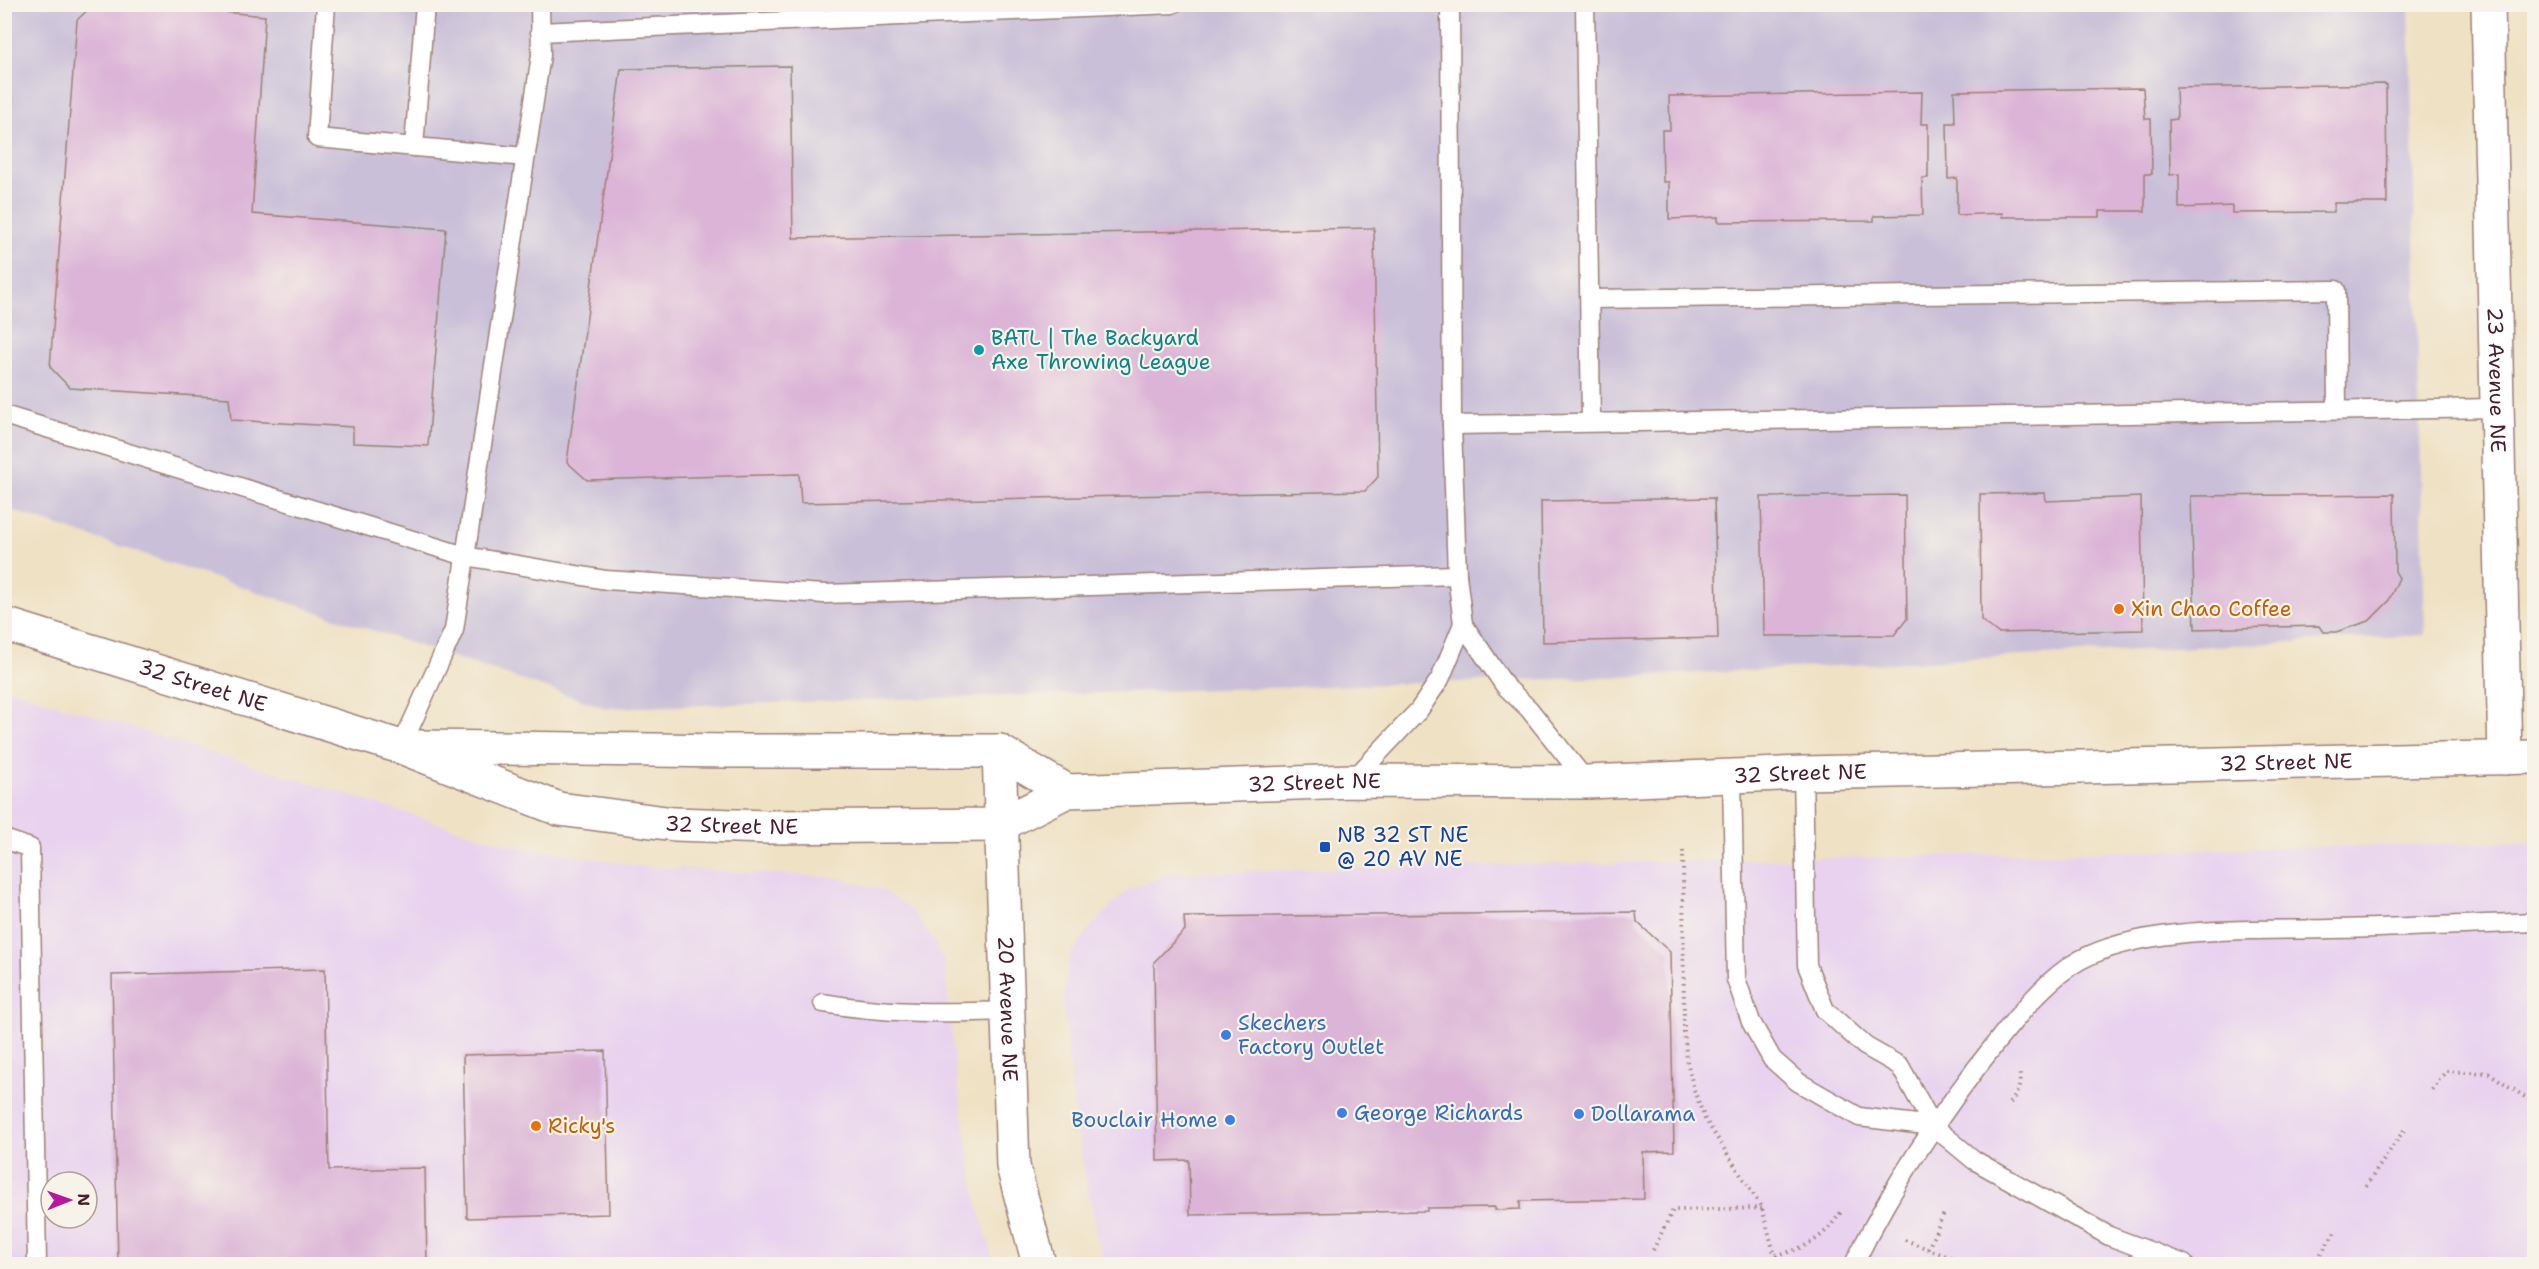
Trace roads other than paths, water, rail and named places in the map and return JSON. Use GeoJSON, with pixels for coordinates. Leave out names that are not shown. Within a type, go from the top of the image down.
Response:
{"type":"FeatureCollection","features":[{"type":"Feature","properties":{"kind":"street","name":"23 Avenue NE"},"geometry":{"type":"LineString","coordinates":[[2488,4],[2498,408],[2520,757]]}},
{"type":"Feature","properties":{"kind":"street","name":"32 Street NE"},"geometry":{"type":"LineString","coordinates":[[4,624],[401,747],[559,810],[674,824],[767,827],[891,824],[1000,825],[1067,791],[1352,782],[1587,782],[1803,773],[2520,757]]}},
{"type":"Feature","properties":{"kind":"street","name":"32 Street NE"},"geometry":{"type":"LineString","coordinates":[[401,747],[999,751]]}},
{"type":"Feature","properties":{"kind":"street"},"geometry":{"type":"LineString","coordinates":[[999,751],[1067,791]]}},
{"type":"Feature","properties":{"kind":"street","name":"20 Avenue NE"},"geometry":{"type":"LineString","coordinates":[[999,751],[1000,825],[1010,1011],[1013,1166],[1039,1264]]}},
{"type":"Feature","properties":{"kind":"lane"},"geometry":{"type":"LineString","coordinates":[[326,4],[317,138],[525,157]]}},
{"type":"Feature","properties":{"kind":"lane"},"geometry":{"type":"LineString","coordinates":[[414,147],[425,4]]}},
{"type":"Feature","properties":{"kind":"lane"},"geometry":{"type":"LineString","coordinates":[[401,747],[454,630],[541,55],[540,4]]}},
{"type":"Feature","properties":{"kind":"lane"},"geometry":{"type":"LineString","coordinates":[[540,32],[1173,4]]}},
{"type":"Feature","properties":{"kind":"lane"},"geometry":{"type":"LineString","coordinates":[[1449,4],[1452,425],[1457,575],[1463,624],[1505,686],[1529,709],[1587,782]]}},
{"type":"Feature","properties":{"kind":"lane"},"geometry":{"type":"LineString","coordinates":[[1585,4],[1591,422]]}},
{"type":"Feature","properties":{"kind":"lane"},"geometry":{"type":"LineString","coordinates":[[1590,299],[2336,290],[2337,410]]}},
{"type":"Feature","properties":{"kind":"lane"},"geometry":{"type":"LineString","coordinates":[[1452,425],[2498,408]]}},
{"type":"Feature","properties":{"kind":"lane"},"geometry":{"type":"LineString","coordinates":[[4,415],[465,556],[606,579],[824,594],[1457,575]]}},
{"type":"Feature","properties":{"kind":"lane"},"geometry":{"type":"LineString","coordinates":[[1352,782],[1419,710],[1440,679],[1463,624]]}},
{"type":"Feature","properties":{"kind":"lane"},"geometry":{"type":"LineString","coordinates":[[1803,773],[1807,965],[1825,1010],[1864,1046],[1900,1066],[1933,1126],[1974,1160],[2109,1236],[2184,1264]]}},
{"type":"Feature","properties":{"kind":"lane"},"geometry":{"type":"LineString","coordinates":[[1732,776],[1736,979],[1751,1022],[1761,1040],[1772,1059],[1798,1082],[1859,1117],[1933,1126]]}},
{"type":"Feature","properties":{"kind":"lane"},"geometry":{"type":"LineString","coordinates":[[4,839],[30,849],[36,1264]]}},
{"type":"Feature","properties":{"kind":"lane"},"geometry":{"type":"LineString","coordinates":[[1854,1264],[1933,1126],[2037,994],[2079,961],[2131,941],[2207,932],[2535,922]]}},
{"type":"Feature","properties":{"kind":"lane"},"geometry":{"type":"LineString","coordinates":[[823,1003],[870,1011],[928,1013],[1010,1011]]}},
{"type":"Feature","properties":{"kind":"place","name":"BATL | The Backyard Axe Throwing League"},"geometry":{"type":"Point","coordinates":[979,350]}},
{"type":"Feature","properties":{"kind":"place","name":"Xin Chao Coffee"},"geometry":{"type":"Point","coordinates":[2119,609]}},
{"type":"Feature","properties":{"kind":"place","name":"NB 32 ST NE @ 20 AV NE"},"geometry":{"type":"Point","coordinates":[1325,847]}},
{"type":"Feature","properties":{"kind":"place","name":"Skechers Factory Outlet"},"geometry":{"type":"Point","coordinates":[1226,1035]}},
{"type":"Feature","properties":{"kind":"place","name":"George Richards"},"geometry":{"type":"Point","coordinates":[1342,1113]}},
{"type":"Feature","properties":{"kind":"place","name":"Dollarama"},"geometry":{"type":"Point","coordinates":[1579,1114]}},
{"type":"Feature","properties":{"kind":"place","name":"Bouclair Home"},"geometry":{"type":"Point","coordinates":[1230,1120]}},
{"type":"Feature","properties":{"kind":"place","name":"Ricky's"},"geometry":{"type":"Point","coordinates":[536,1126]}}]}
